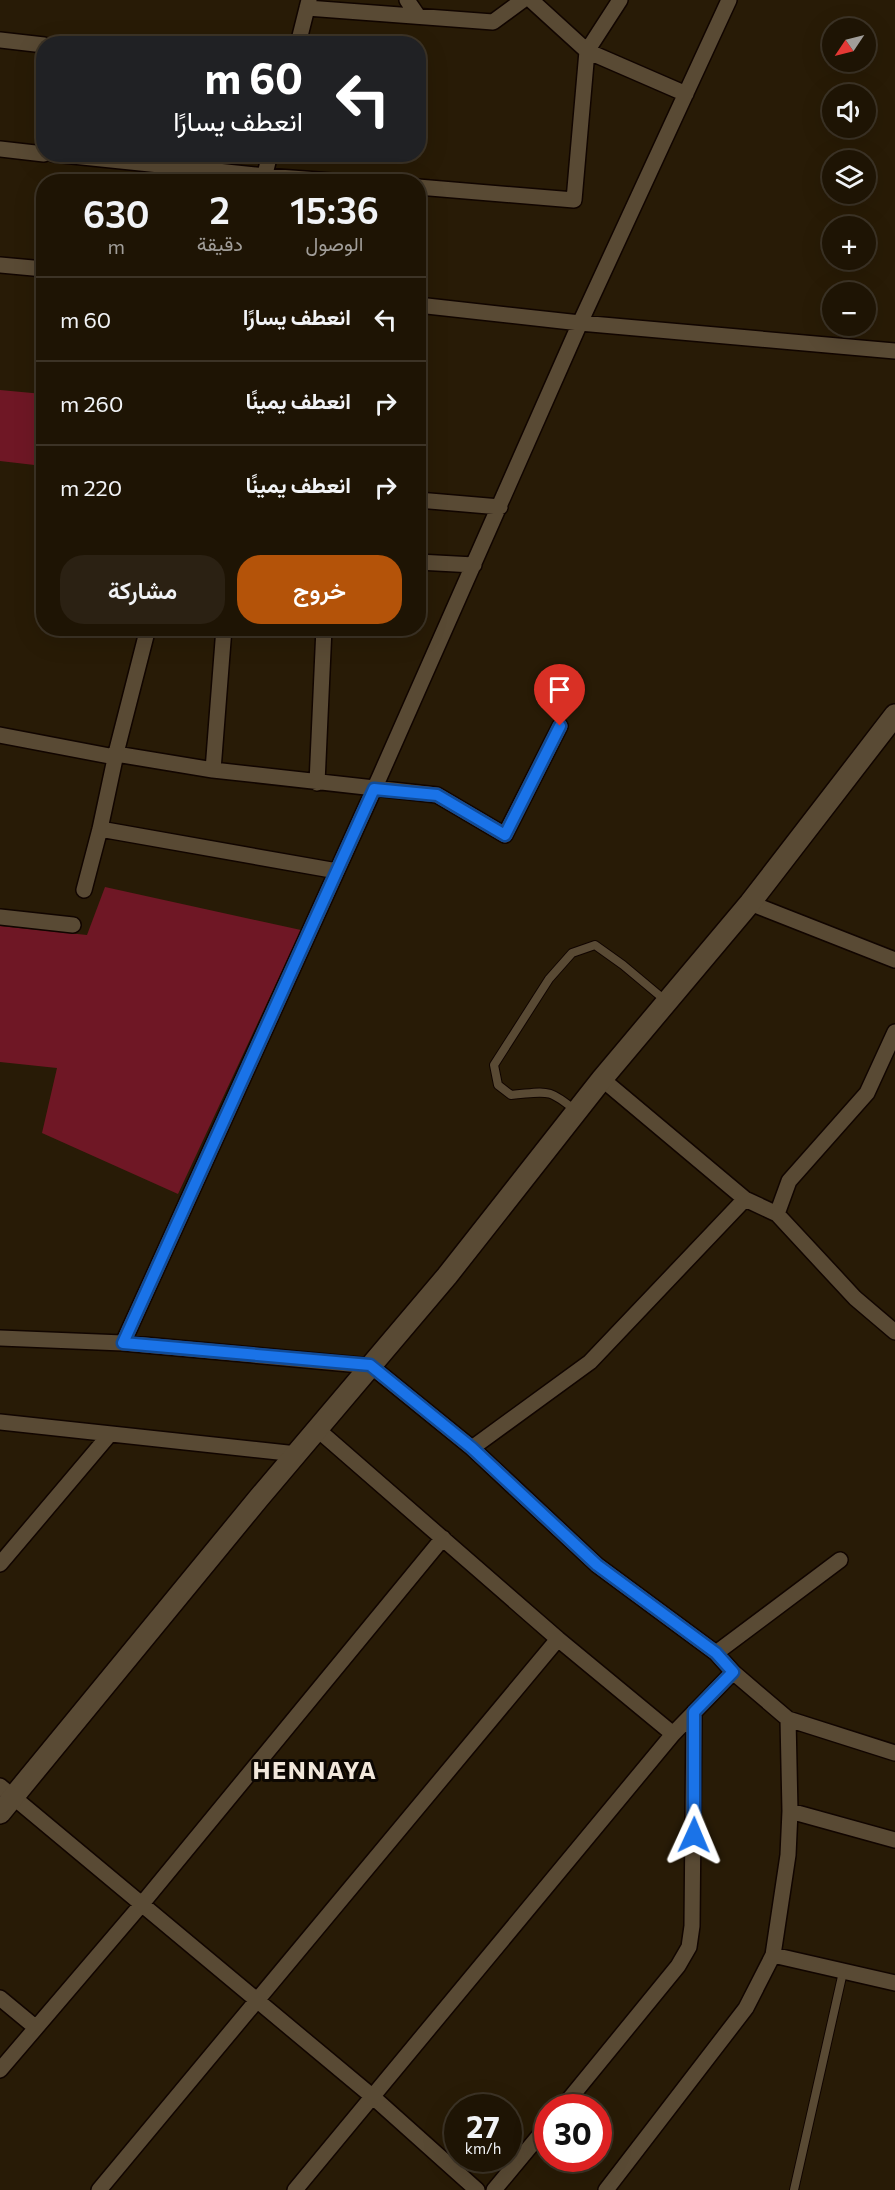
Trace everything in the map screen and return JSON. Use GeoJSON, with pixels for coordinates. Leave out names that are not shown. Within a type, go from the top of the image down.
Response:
{"type":"FeatureCollection","features":[{"type":"Feature","properties":{"kind":"main road"},"geometry":{"type":"LineString","coordinates":[[4,1799],[447,1276],[602,1078],[750,903],[895,715]]}},
{"type":"Feature","properties":{"kind":"street"},"geometry":{"type":"LineString","coordinates":[[407,0],[418,16]]}},
{"type":"Feature","properties":{"kind":"street"},"geometry":{"type":"LineString","coordinates":[[300,36],[308,4],[494,22],[523,0]]}},
{"type":"Feature","properties":{"kind":"street"},"geometry":{"type":"LineString","coordinates":[[531,0],[587,51],[686,94]]}},
{"type":"Feature","properties":{"kind":"street"},"geometry":{"type":"LineString","coordinates":[[426,188],[574,201],[587,51],[620,0]]}},
{"type":"Feature","properties":{"kind":"street"},"geometry":{"type":"LineString","coordinates":[[123,1343],[374,789],[580,323],[729,0]]}},
{"type":"Feature","properties":{"kind":"street"},"geometry":{"type":"LineString","coordinates":[[0,40],[36,44]]}},
{"type":"Feature","properties":{"kind":"street"},"geometry":{"type":"LineString","coordinates":[[0,149],[36,153]]}},
{"type":"Feature","properties":{"kind":"street"},"geometry":{"type":"LineString","coordinates":[[120,162],[222,174]]}},
{"type":"Feature","properties":{"kind":"street"},"geometry":{"type":"LineString","coordinates":[[0,265],[36,268]]}},
{"type":"Feature","properties":{"kind":"street"},"geometry":{"type":"LineString","coordinates":[[426,306],[580,323],[895,351]]}},
{"type":"Feature","properties":{"kind":"street"},"geometry":{"type":"LineString","coordinates":[[426,501],[500,507]]}},
{"type":"Feature","properties":{"kind":"street"},"geometry":{"type":"LineString","coordinates":[[426,562],[474,565]]}},
{"type":"Feature","properties":{"kind":"street"},"geometry":{"type":"LineString","coordinates":[[84,890],[146,636]]}},
{"type":"Feature","properties":{"kind":"street"},"geometry":{"type":"LineString","coordinates":[[213,770],[223,636]]}},
{"type":"Feature","properties":{"kind":"street"},"geometry":{"type":"LineString","coordinates":[[317,783],[324,636]]}},
{"type":"Feature","properties":{"kind":"street"},"geometry":{"type":"LineString","coordinates":[[0,735],[116,756],[213,770],[437,795],[505,835],[560,726]]}},
{"type":"Feature","properties":{"kind":"street"},"geometry":{"type":"LineString","coordinates":[[100,829],[337,871]]}},
{"type":"Feature","properties":{"kind":"street"},"geometry":{"type":"LineString","coordinates":[[750,903],[895,960]]}},
{"type":"Feature","properties":{"kind":"street"},"geometry":{"type":"LineString","coordinates":[[0,917],[73,924]]}},
{"type":"Feature","properties":{"kind":"street"},"geometry":{"type":"LineString","coordinates":[[777,1214],[789,1181],[867,1093],[895,1032]]}},
{"type":"Feature","properties":{"kind":"street"},"geometry":{"type":"LineString","coordinates":[[602,1078],[745,1199],[777,1214],[855,1298],[895,1332]]}},
{"type":"Feature","properties":{"kind":"street"},"geometry":{"type":"LineString","coordinates":[[472,1448],[590,1362],[745,1199]]}},
{"type":"Feature","properties":{"kind":"street"},"geometry":{"type":"LineString","coordinates":[[0,1338],[123,1343],[370,1365],[472,1448],[597,1565],[716,1653],[733,1672],[788,1719],[895,1753]]}},
{"type":"Feature","properties":{"kind":"street"},"geometry":{"type":"LineString","coordinates":[[0,1422],[297,1454]]}},
{"type":"Feature","properties":{"kind":"street"},"geometry":{"type":"LineString","coordinates":[[317,1429],[558,1639],[673,1734]]}},
{"type":"Feature","properties":{"kind":"street"},"geometry":{"type":"LineString","coordinates":[[0,1564],[110,1434]]}},
{"type":"Feature","properties":{"kind":"street"},"geometry":{"type":"LineString","coordinates":[[0,2070],[141,1905],[443,1538]]}},
{"type":"Feature","properties":{"kind":"street"},"geometry":{"type":"LineString","coordinates":[[716,1653],[840,1560]]}},
{"type":"Feature","properties":{"kind":"street"},"geometry":{"type":"LineString","coordinates":[[99,2190],[558,1639]]}},
{"type":"Feature","properties":{"kind":"street"},"geometry":{"type":"LineString","coordinates":[[295,2190],[673,1734],[733,1672]]}},
{"type":"Feature","properties":{"kind":"street"},"geometry":{"type":"LineString","coordinates":[[573,2094],[678,1966],[688,1947],[692,1926],[694,1712]]}},
{"type":"Feature","properties":{"kind":"street"},"geometry":{"type":"LineString","coordinates":[[606,2190],[746,2008],[773,1954],[788,1855],[790,1812],[788,1719]]}},
{"type":"Feature","properties":{"kind":"street"},"geometry":{"type":"LineString","coordinates":[[4,1799],[141,1905],[373,2097],[477,2190]]}},
{"type":"Feature","properties":{"kind":"street"},"geometry":{"type":"LineString","coordinates":[[790,1812],[895,1840]]}},
{"type":"Feature","properties":{"kind":"street"},"geometry":{"type":"LineString","coordinates":[[773,1954],[895,1983]]}},
{"type":"Feature","properties":{"kind":"street"},"geometry":{"type":"LineString","coordinates":[[0,1998],[35,2027]]}},
{"type":"Feature","properties":{"kind":"street"},"geometry":{"type":"LineString","coordinates":[[494,2190],[534,2142]]}},
{"type":"Feature","properties":{"kind":"lane"},"geometry":{"type":"LineString","coordinates":[[576,1111],[548,1092],[511,1095],[498,1085],[494,1065],[549,979],[572,952],[595,945],[667,1002]]}},
{"type":"Feature","properties":{"kind":"lane"},"geometry":{"type":"LineString","coordinates":[[794,2190],[843,1972]]}},
{"type":"Feature","properties":{"kind":"shaded area"},"geometry":{"type":"Polygon","coordinates":[[[0,390],[36,393],[36,465],[0,461],[0,390]]]}},
{"type":"Feature","properties":{"kind":"shaded area"},"geometry":{"type":"Polygon","coordinates":[[[105,887],[301,930],[178,1194],[42,1133],[57,1068],[0,1062],[0,926],[87,935],[105,887]]]}},
{"type":"Feature","properties":{"kind":"district","name":"HENNAYA"},"geometry":{"type":"Point","coordinates":[315,1769]}},
{"type":"Feature","properties":{"kind":"route"},"geometry":{"type":"LineString","coordinates":[[560,726],[505,835],[437,795],[374,789],[123,1343],[370,1365],[472,1448],[597,1565],[716,1653],[733,1672],[694,1712],[694,1835]]}}]}
